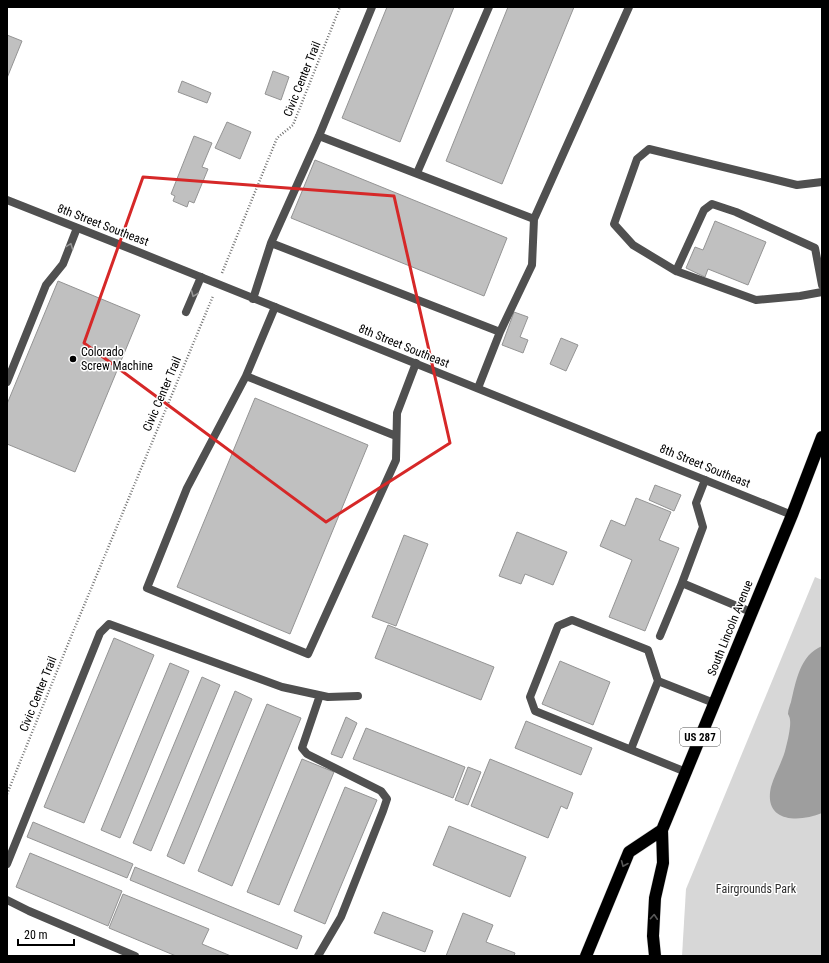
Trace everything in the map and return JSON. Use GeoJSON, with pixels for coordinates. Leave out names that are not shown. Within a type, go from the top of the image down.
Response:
{"type":"FeatureCollection","features":[{"type":"Feature","properties":{"kind":"highway","name":"South Lincoln Avenue"},"geometry":{"type":"LineString","coordinates":[[654,956],[653,936],[655,898],[663,863],[662,830],[792,515],[822,437]]}},
{"type":"Feature","properties":{"kind":"highway"},"geometry":{"type":"LineString","coordinates":[[586,956],[629,852],[662,830]]}},
{"type":"Feature","properties":{"kind":"street"},"geometry":{"type":"LineString","coordinates":[[253,299],[272,242],[320,136],[372,7]]}},
{"type":"Feature","properties":{"kind":"street"},"geometry":{"type":"LineString","coordinates":[[417,173],[489,7]]}},
{"type":"Feature","properties":{"kind":"street"},"geometry":{"type":"LineString","coordinates":[[478,388],[500,332],[532,265],[534,219],[629,7]]}},
{"type":"Feature","properties":{"kind":"street"},"geometry":{"type":"LineString","coordinates":[[320,136],[534,219]]}},
{"type":"Feature","properties":{"kind":"street"},"geometry":{"type":"LineString","coordinates":[[822,182],[797,185],[649,149],[637,159],[614,224],[633,245],[676,271],[756,300],[800,296],[822,292]]}},
{"type":"Feature","properties":{"kind":"street","name":"8th Street Southeast"},"geometry":{"type":"LineString","coordinates":[[7,200],[792,515]]}},
{"type":"Feature","properties":{"kind":"street"},"geometry":{"type":"LineString","coordinates":[[676,271],[704,210],[712,204],[736,212],[814,248],[822,285]]}},
{"type":"Feature","properties":{"kind":"street"},"geometry":{"type":"LineString","coordinates":[[7,382],[46,285],[63,264],[77,228]]}},
{"type":"Feature","properties":{"kind":"street"},"geometry":{"type":"LineString","coordinates":[[272,242],[500,332]]}},
{"type":"Feature","properties":{"kind":"street"},"geometry":{"type":"LineString","coordinates":[[186,312],[201,277]]}},
{"type":"Feature","properties":{"kind":"street"},"geometry":{"type":"LineString","coordinates":[[275,307],[246,376],[187,488],[147,588],[308,654],[396,460],[397,413],[416,364]]}},
{"type":"Feature","properties":{"kind":"street"},"geometry":{"type":"LineString","coordinates":[[246,376],[396,436]]}},
{"type":"Feature","properties":{"kind":"street"},"geometry":{"type":"LineString","coordinates":[[660,636],[703,527],[696,503],[705,480]]}},
{"type":"Feature","properties":{"kind":"street"},"geometry":{"type":"LineString","coordinates":[[682,583],[751,612]]}},
{"type":"Feature","properties":{"kind":"street"},"geometry":{"type":"LineString","coordinates":[[631,749],[658,681],[648,650],[572,620],[558,626],[530,697],[535,711],[686,772]]}},
{"type":"Feature","properties":{"kind":"street"},"geometry":{"type":"LineString","coordinates":[[7,864],[100,633],[109,624],[282,686],[328,697],[358,696]]}},
{"type":"Feature","properties":{"kind":"street"},"geometry":{"type":"LineString","coordinates":[[658,681],[714,703]]}},
{"type":"Feature","properties":{"kind":"street"},"geometry":{"type":"LineString","coordinates":[[318,956],[341,917],[387,799],[381,791],[307,754],[302,748],[320,695]]}},
{"type":"Feature","properties":{"kind":"street"},"geometry":{"type":"LineString","coordinates":[[7,900],[29,911],[135,956]]}},
{"type":"Feature","properties":{"kind":"path","name":"Civic Center Trail"},"geometry":{"type":"LineString","coordinates":[[7,794],[277,138],[293,125],[340,7]]}},
{"type":"Feature","properties":{"kind":"highlighted area"},"geometry":{"type":"Polygon","coordinates":[[[143,177],[394,196],[450,443],[326,522],[84,343],[143,177]]]}},
{"type":"Feature","properties":{"kind":"green space","name":"Fairgrounds Park"},"geometry":{"type":"Polygon","coordinates":[[[815,577],[822,580],[822,956],[682,956],[686,889],[815,577]]]}},
{"type":"Feature","properties":{"kind":"shaded area"},"geometry":{"type":"Polygon","coordinates":[[[822,646],[822,813],[803,818],[784,817],[777,813],[772,807],[770,799],[771,787],[788,741],[790,718],[788,711],[797,677],[804,662],[815,650],[822,646]]]}},
{"type":"Feature","properties":{"kind":"building"},"geometry":{"type":"Polygon","coordinates":[[[387,7],[454,7],[400,142],[342,118],[387,7]]]}},
{"type":"Feature","properties":{"kind":"building"},"geometry":{"type":"Polygon","coordinates":[[[508,7],[574,7],[502,184],[446,161],[508,7]]]}},
{"type":"Feature","properties":{"kind":"building"},"geometry":{"type":"Polygon","coordinates":[[[7,35],[22,41],[7,78],[7,35]]]}},
{"type":"Feature","properties":{"kind":"building"},"geometry":{"type":"Polygon","coordinates":[[[273,71],[289,77],[281,100],[265,94],[273,71]]]}},
{"type":"Feature","properties":{"kind":"building"},"geometry":{"type":"Polygon","coordinates":[[[182,81],[211,93],[207,103],[178,92],[182,81]]]}},
{"type":"Feature","properties":{"kind":"building"},"geometry":{"type":"Polygon","coordinates":[[[227,122],[251,132],[240,159],[215,148],[227,122]]]}},
{"type":"Feature","properties":{"kind":"building"},"geometry":{"type":"Polygon","coordinates":[[[194,136],[212,143],[202,167],[208,169],[194,203],[189,201],[187,207],[173,201],[175,196],[171,194],[194,136]]]}},
{"type":"Feature","properties":{"kind":"building"},"geometry":{"type":"Polygon","coordinates":[[[315,160],[507,238],[484,296],[291,218],[315,160]]]}},
{"type":"Feature","properties":{"kind":"building"},"geometry":{"type":"Polygon","coordinates":[[[715,221],[766,242],[748,285],[708,269],[705,277],[686,268],[695,247],[703,250],[715,221]]]}},
{"type":"Feature","properties":{"kind":"building","name":"Colorado Screw Machine"},"geometry":{"type":"Polygon","coordinates":[[[58,281],[140,315],[75,472],[7,444],[7,404],[58,281]]]}},
{"type":"Feature","properties":{"kind":"building"},"geometry":{"type":"Polygon","coordinates":[[[514,312],[528,317],[520,337],[528,340],[523,353],[502,345],[514,312]]]}},
{"type":"Feature","properties":{"kind":"building"},"geometry":{"type":"Polygon","coordinates":[[[561,338],[578,345],[566,371],[550,364],[561,338]]]}},
{"type":"Feature","properties":{"kind":"building"},"geometry":{"type":"Polygon","coordinates":[[[255,398],[368,445],[290,634],[177,587],[255,398]]]}},
{"type":"Feature","properties":{"kind":"building"},"geometry":{"type":"Polygon","coordinates":[[[655,485],[681,495],[674,511],[649,500],[655,485]]]}},
{"type":"Feature","properties":{"kind":"building"},"geometry":{"type":"Polygon","coordinates":[[[636,498],[671,512],[659,540],[679,548],[645,631],[609,617],[632,560],[600,546],[611,520],[625,526],[636,498]]]}},
{"type":"Feature","properties":{"kind":"building"},"geometry":{"type":"Polygon","coordinates":[[[517,532],[567,552],[553,585],[525,574],[521,584],[499,576],[517,532]]]}},
{"type":"Feature","properties":{"kind":"building"},"geometry":{"type":"Polygon","coordinates":[[[404,535],[428,544],[396,626],[372,617],[404,535]]]}},
{"type":"Feature","properties":{"kind":"building"},"geometry":{"type":"Polygon","coordinates":[[[388,625],[494,667],[481,700],[375,658],[388,625]]]}},
{"type":"Feature","properties":{"kind":"building"},"geometry":{"type":"Polygon","coordinates":[[[114,638],[154,655],[84,823],[44,807],[114,638]]]}},
{"type":"Feature","properties":{"kind":"building"},"geometry":{"type":"Polygon","coordinates":[[[560,661],[610,682],[593,725],[542,704],[560,661]]]}},
{"type":"Feature","properties":{"kind":"building"},"geometry":{"type":"Polygon","coordinates":[[[170,663],[189,671],[120,838],[101,830],[170,663]]]}},
{"type":"Feature","properties":{"kind":"building"},"geometry":{"type":"Polygon","coordinates":[[[202,677],[220,685],[151,851],[133,843],[202,677]]]}},
{"type":"Feature","properties":{"kind":"building"},"geometry":{"type":"Polygon","coordinates":[[[235,691],[252,699],[184,864],[167,856],[235,691]]]}},
{"type":"Feature","properties":{"kind":"building"},"geometry":{"type":"Polygon","coordinates":[[[267,704],[301,718],[232,886],[198,871],[267,704]]]}},
{"type":"Feature","properties":{"kind":"building"},"geometry":{"type":"Polygon","coordinates":[[[346,717],[357,723],[342,758],[331,754],[346,717]]]}},
{"type":"Feature","properties":{"kind":"building"},"geometry":{"type":"Polygon","coordinates":[[[526,721],[592,748],[581,775],[515,748],[526,721]]]}},
{"type":"Feature","properties":{"kind":"building"},"geometry":{"type":"Polygon","coordinates":[[[366,728],[465,767],[453,798],[353,759],[366,728]]]}},
{"type":"Feature","properties":{"kind":"building"},"geometry":{"type":"Polygon","coordinates":[[[302,759],[334,772],[279,905],[247,892],[302,759]]]}},
{"type":"Feature","properties":{"kind":"building"},"geometry":{"type":"Polygon","coordinates":[[[490,759],[573,793],[567,809],[561,806],[548,838],[471,806],[490,759]]]}},
{"type":"Feature","properties":{"kind":"building"},"geometry":{"type":"Polygon","coordinates":[[[468,767],[481,772],[468,805],[455,800],[468,767]]]}},
{"type":"Feature","properties":{"kind":"building"},"geometry":{"type":"Polygon","coordinates":[[[345,787],[377,800],[325,924],[294,911],[345,787]]]}},
{"type":"Feature","properties":{"kind":"building"},"geometry":{"type":"Polygon","coordinates":[[[33,822],[133,864],[127,878],[27,837],[33,822]]]}},
{"type":"Feature","properties":{"kind":"building"},"geometry":{"type":"Polygon","coordinates":[[[449,826],[526,857],[510,897],[433,865],[449,826]]]}},
{"type":"Feature","properties":{"kind":"building"},"geometry":{"type":"Polygon","coordinates":[[[30,853],[122,891],[108,926],[16,887],[30,853]]]}},
{"type":"Feature","properties":{"kind":"building"},"geometry":{"type":"Polygon","coordinates":[[[135,867],[302,936],[297,949],[130,880],[135,867]]]}},
{"type":"Feature","properties":{"kind":"building"},"geometry":{"type":"Polygon","coordinates":[[[123,894],[209,929],[202,944],[231,956],[176,956],[109,928],[123,894]]]}},
{"type":"Feature","properties":{"kind":"building"},"geometry":{"type":"Polygon","coordinates":[[[383,912],[433,931],[425,952],[374,933],[383,912]]]}},
{"type":"Feature","properties":{"kind":"building"},"geometry":{"type":"Polygon","coordinates":[[[463,913],[493,925],[486,942],[515,953],[514,956],[446,956],[463,913]]]}},
{"type":"Feature","properties":{"kind":"place","name":"Colorado Screw Machine"},"geometry":{"type":"Point","coordinates":[73,359]}}]}
